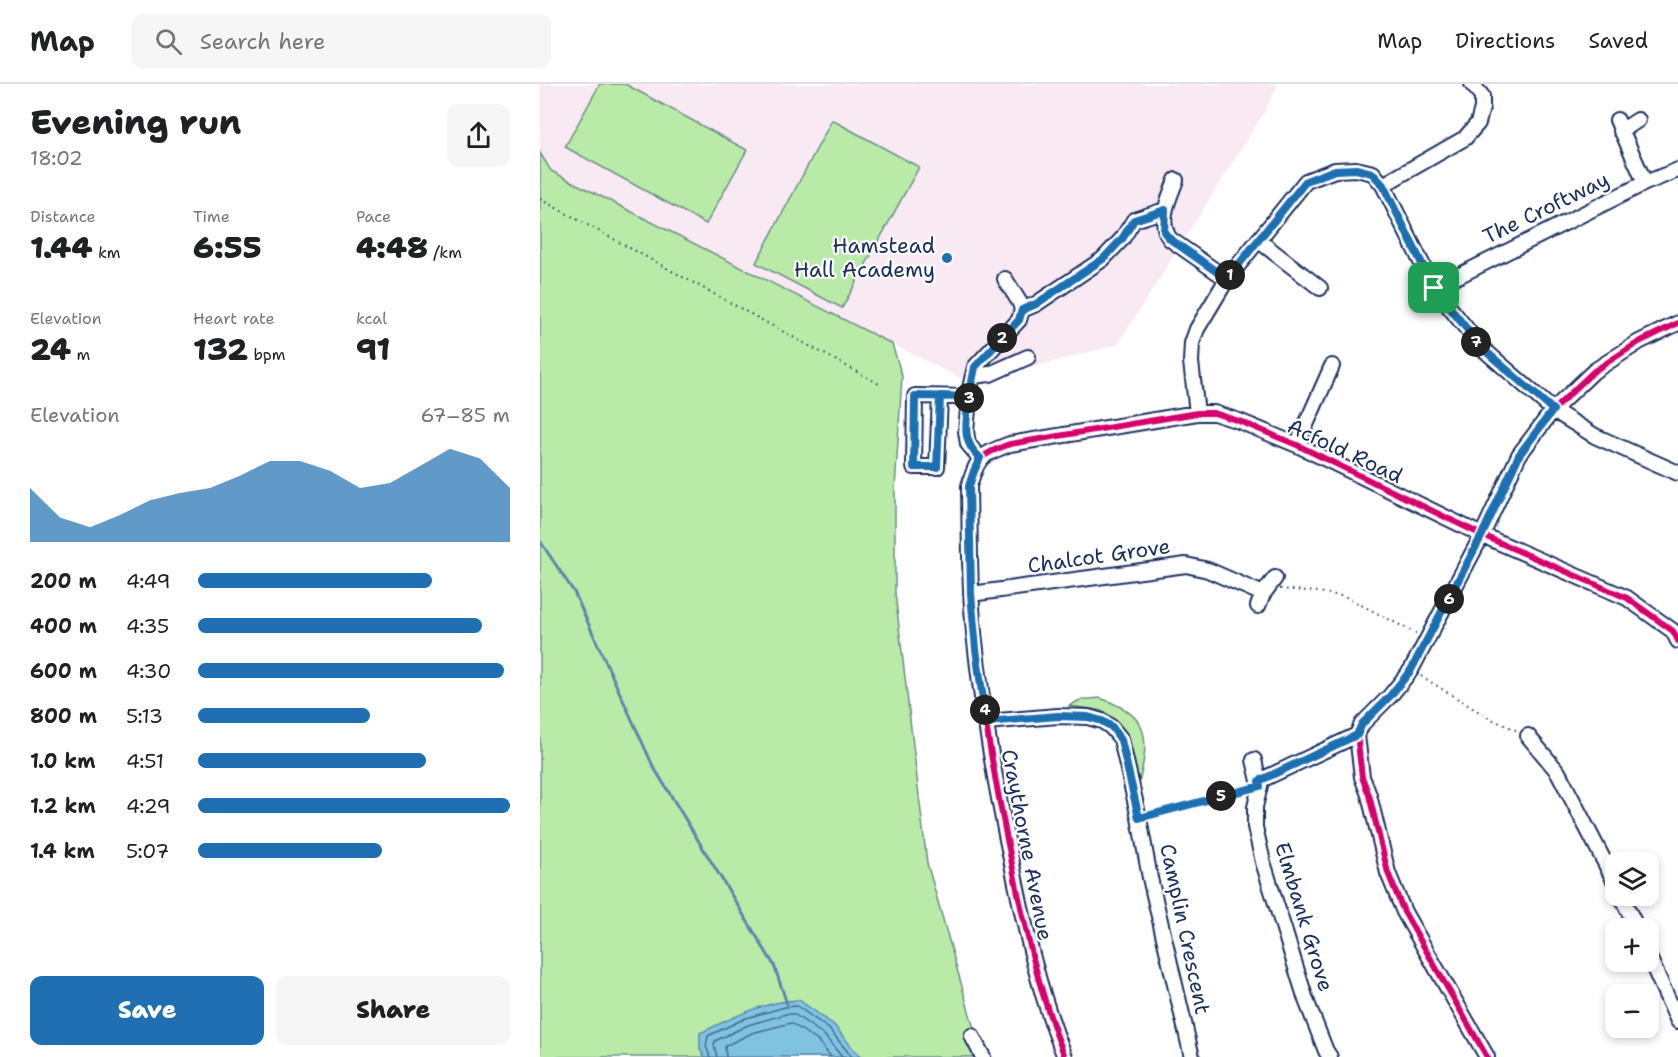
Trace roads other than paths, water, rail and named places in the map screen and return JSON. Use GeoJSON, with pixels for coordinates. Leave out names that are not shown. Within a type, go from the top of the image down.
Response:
{"type":"FeatureCollection","features":[{"type":"Feature","properties":{"kind":"street"},"geometry":{"type":"LineString","coordinates":[[1383,185],[1465,138],[1478,123],[1482,108],[1482,96],[1472,84]]}},
{"type":"Feature","properties":{"kind":"street"},"geometry":{"type":"LineString","coordinates":[[1638,120],[1619,126],[1645,183]]}},
{"type":"Feature","properties":{"kind":"street"},"geometry":{"type":"LineString","coordinates":[[1197,413],[1191,362],[1192,343],[1197,329],[1227,279],[1306,181],[1335,170],[1356,169],[1372,173],[1383,185],[1434,288],[1482,348],[1553,410],[1595,436],[1678,473]]}},
{"type":"Feature","properties":{"kind":"street","name":"The Croftway"},"geometry":{"type":"LineString","coordinates":[[1434,288],[1645,183],[1678,170]]}},
{"type":"Feature","properties":{"kind":"street"},"geometry":{"type":"LineString","coordinates":[[1176,180],[1165,210],[1164,232],[1170,239],[1227,279]]}},
{"type":"Feature","properties":{"kind":"street"},"geometry":{"type":"LineString","coordinates":[[1022,310],[1036,304],[1103,259],[1122,239],[1134,220],[1165,210]]}},
{"type":"Feature","properties":{"kind":"street"},"geometry":{"type":"LineString","coordinates":[[1258,240],[1320,288]]}},
{"type":"Feature","properties":{"kind":"street"},"geometry":{"type":"LineString","coordinates":[[980,458],[968,444],[966,431],[972,376],[975,367],[1019,320],[1022,310],[1005,279]]}},
{"type":"Feature","properties":{"kind":"street"},"geometry":{"type":"LineString","coordinates":[[1487,1057],[1404,912],[1388,873],[1362,777],[1357,735],[1362,724],[1390,696],[1411,670],[1482,535],[1519,455],[1553,410],[1594,371],[1639,342],[1678,323]]}},
{"type":"Feature","properties":{"kind":"street"},"geometry":{"type":"LineString","coordinates":[[972,376],[990,374],[1028,357]]}},
{"type":"Feature","properties":{"kind":"street"},"geometry":{"type":"LineString","coordinates":[[1297,445],[1333,366]]}},
{"type":"Feature","properties":{"kind":"street"},"geometry":{"type":"LineString","coordinates":[[940,396],[937,467],[914,467],[915,396],[940,396],[969,397]]}},
{"type":"Feature","properties":{"kind":"street","name":"Acfold Road"},"geometry":{"type":"LineString","coordinates":[[980,458],[1010,444],[1197,413],[1214,413],[1297,445],[1482,535],[1628,598],[1673,631],[1678,641]]}},
{"type":"Feature","properties":{"kind":"street","name":"Craythorne Avenue"},"geometry":{"type":"LineString","coordinates":[[980,458],[969,486],[971,594],[986,722],[999,803],[1036,972],[1065,1057]]}},
{"type":"Feature","properties":{"kind":"street","name":"Chalcot Grove"},"geometry":{"type":"LineString","coordinates":[[971,594],[1186,565],[1208,570],[1266,592]]}},
{"type":"Feature","properties":{"kind":"street","name":"Camplin Crescent"},"geometry":{"type":"LineString","coordinates":[[986,722],[1058,716],[1088,717],[1112,727],[1121,740],[1150,878],[1192,1057]]}},
{"type":"Feature","properties":{"kind":"street"},"geometry":{"type":"LineString","coordinates":[[1260,784],[1357,735]]}},
{"type":"Feature","properties":{"kind":"street"},"geometry":{"type":"LineString","coordinates":[[1528,736],[1558,772],[1605,863]]}},
{"type":"Feature","properties":{"kind":"street","name":"Elmbank Grove"},"geometry":{"type":"LineString","coordinates":[[1254,760],[1260,784],[1255,807],[1255,827],[1263,862],[1306,1000],[1330,1057]]}},
{"type":"Feature","properties":{"kind":"street"},"geometry":{"type":"LineString","coordinates":[[1656,972],[1678,1021]]}},
{"type":"Feature","properties":{"kind":"street"},"geometry":{"type":"LineString","coordinates":[[972,1036],[983,1057]]}},
{"type":"Feature","properties":{"kind":"water"},"geometry":{"type":"Polygon","coordinates":[[[799,1000],[834,1025],[860,1057],[705,1057],[700,1049],[700,1033],[736,1016],[773,1003],[799,1000]]]}},
{"type":"Feature","properties":{"kind":"waterway"},"geometry":{"type":"LineString","coordinates":[[540,541],[574,592],[653,766],[774,965],[787,1004]]}},
{"type":"Feature","properties":{"kind":"place","name":"Hamstead Hall Academy"},"geometry":{"type":"Point","coordinates":[947,258]}}]}
